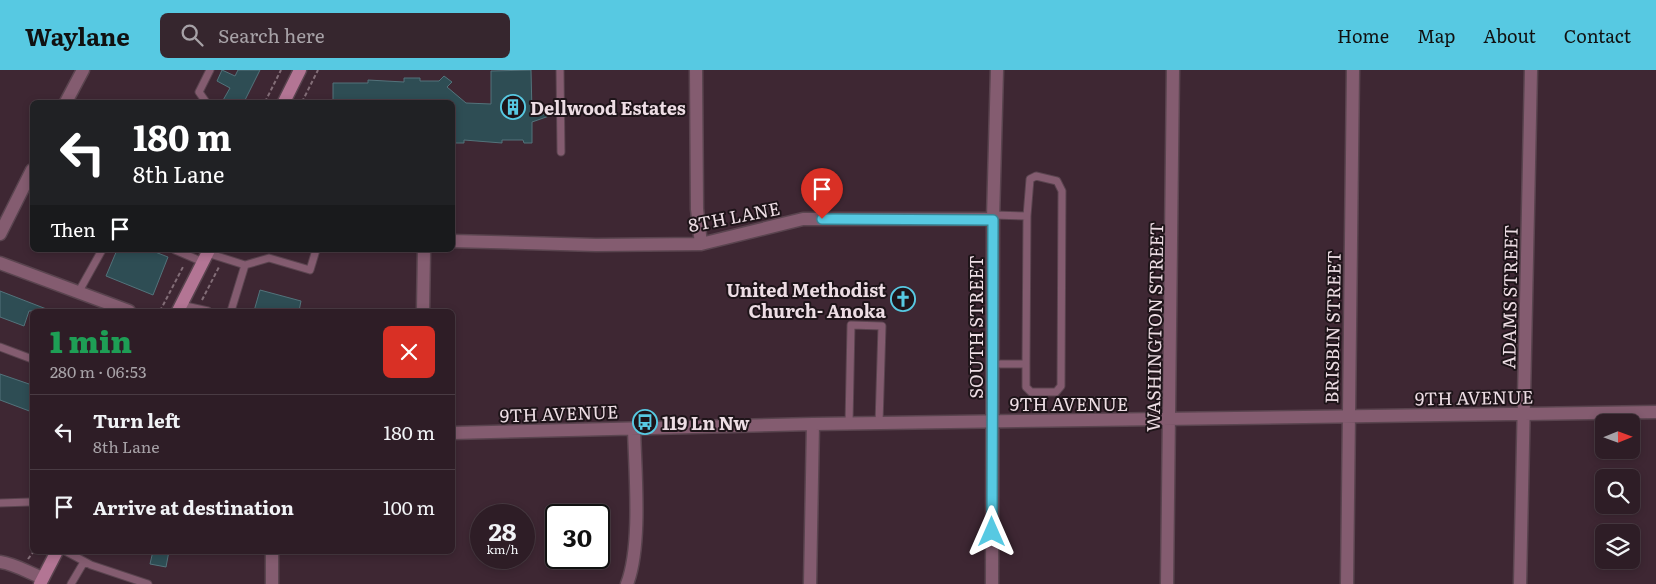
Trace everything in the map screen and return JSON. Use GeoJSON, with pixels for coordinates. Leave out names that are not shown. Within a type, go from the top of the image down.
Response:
{"type":"FeatureCollection","features":[{"type":"Feature","properties":{"kind":"main road"},"geometry":{"type":"LineString","coordinates":[[285,100],[300,70]]}},
{"type":"Feature","properties":{"kind":"main road"},"geometry":{"type":"LineString","coordinates":[[180,308],[206,255]]}},
{"type":"Feature","properties":{"kind":"main road"},"geometry":{"type":"LineString","coordinates":[[42,581],[56,554]]}},
{"type":"Feature","properties":{"kind":"street"},"geometry":{"type":"LineString","coordinates":[[67,100],[83,70]]}},
{"type":"Feature","properties":{"kind":"street"},"geometry":{"type":"LineString","coordinates":[[696,70],[697,209],[701,244]]}},
{"type":"Feature","properties":{"kind":"street","name":"SOUTH STREET"},"geometry":{"type":"LineString","coordinates":[[992,584],[993,217],[997,70]]}},
{"type":"Feature","properties":{"kind":"street","name":"WASHINGTON STREET"},"geometry":{"type":"LineString","coordinates":[[1167,584],[1173,70]]}},
{"type":"Feature","properties":{"kind":"street","name":"BRISBIN STREET"},"geometry":{"type":"LineString","coordinates":[[1347,584],[1353,70]]}},
{"type":"Feature","properties":{"kind":"street","name":"ADAMS STREET"},"geometry":{"type":"LineString","coordinates":[[1520,584],[1531,70]]}},
{"type":"Feature","properties":{"kind":"street"},"geometry":{"type":"LineString","coordinates":[[0,234],[30,174]]}},
{"type":"Feature","properties":{"kind":"street","name":"8TH LANE"},"geometry":{"type":"LineString","coordinates":[[455,241],[596,245],[701,244],[803,219],[993,217]]}},
{"type":"Feature","properties":{"kind":"street"},"geometry":{"type":"LineString","coordinates":[[423,309],[424,252]]}},
{"type":"Feature","properties":{"kind":"street"},"geometry":{"type":"LineString","coordinates":[[0,263],[119,309]]}},
{"type":"Feature","properties":{"kind":"street","name":"9TH AVENUE"},"geometry":{"type":"LineString","coordinates":[[455,433],[813,424],[1656,412]]}},
{"type":"Feature","properties":{"kind":"street"},"geometry":{"type":"LineString","coordinates":[[810,584],[813,424]]}},
{"type":"Feature","properties":{"kind":"street"},"geometry":{"type":"LineString","coordinates":[[627,584],[631,572],[636,512],[634,428]]}},
{"type":"Feature","properties":{"kind":"street"},"geometry":{"type":"LineString","coordinates":[[272,554],[272,584]]}},
{"type":"Feature","properties":{"kind":"street"},"geometry":{"type":"LineString","coordinates":[[0,562],[10,563],[42,581]]}},
{"type":"Feature","properties":{"kind":"lane"},"geometry":{"type":"LineString","coordinates":[[205,100],[199,92],[210,70]]}},
{"type":"Feature","properties":{"kind":"lane"},"geometry":{"type":"LineString","coordinates":[[560,70],[561,152]]}},
{"type":"Feature","properties":{"kind":"lane"},"geometry":{"type":"LineString","coordinates":[[1036,176],[1057,181],[1062,191],[1064,210],[1061,386],[1056,392],[1031,392],[1026,387],[1027,216],[1030,179],[1036,176]]}},
{"type":"Feature","properties":{"kind":"lane"},"geometry":{"type":"LineString","coordinates":[[993,217],[1027,216]]}},
{"type":"Feature","properties":{"kind":"lane"},"geometry":{"type":"LineString","coordinates":[[78,293],[101,252]]}},
{"type":"Feature","properties":{"kind":"lane"},"geometry":{"type":"LineString","coordinates":[[179,252],[188,256],[206,255],[224,258],[245,265],[269,258],[310,270],[315,252]]}},
{"type":"Feature","properties":{"kind":"lane"},"geometry":{"type":"LineString","coordinates":[[232,309],[245,265]]}},
{"type":"Feature","properties":{"kind":"lane"},"geometry":{"type":"LineString","coordinates":[[180,308],[198,309]]}},
{"type":"Feature","properties":{"kind":"lane"},"geometry":{"type":"LineString","coordinates":[[849,424],[851,325],[882,326],[879,423]]}},
{"type":"Feature","properties":{"kind":"lane"},"geometry":{"type":"LineString","coordinates":[[0,347],[30,359]]}},
{"type":"Feature","properties":{"kind":"lane"},"geometry":{"type":"LineString","coordinates":[[993,364],[1026,364]]}},
{"type":"Feature","properties":{"kind":"lane"},"geometry":{"type":"LineString","coordinates":[[0,503],[30,502]]}},
{"type":"Feature","properties":{"kind":"lane"},"geometry":{"type":"LineString","coordinates":[[70,554],[84,562],[148,584]]}},
{"type":"Feature","properties":{"kind":"lane"},"geometry":{"type":"LineString","coordinates":[[71,584],[84,562]]}},
{"type":"Feature","properties":{"kind":"path"},"geometry":{"type":"LineString","coordinates":[[266,100],[281,70]]}},
{"type":"Feature","properties":{"kind":"path"},"geometry":{"type":"LineString","coordinates":[[303,100],[318,70]]}},
{"type":"Feature","properties":{"kind":"path"},"geometry":{"type":"LineString","coordinates":[[161,309],[188,256]]}},
{"type":"Feature","properties":{"kind":"path"},"geometry":{"type":"LineString","coordinates":[[198,309],[224,258]]}},
{"type":"Feature","properties":{"kind":"path"},"geometry":{"type":"LineString","coordinates":[[26,563],[32,554]]}},
{"type":"Feature","properties":{"kind":"building"},"geometry":{"type":"Polygon","coordinates":[[[222,70],[235,76],[238,70],[260,70],[245,100],[223,100],[230,88],[217,81],[222,70]]]}},
{"type":"Feature","properties":{"kind":"building","name":"Dellwood Estates"},"geometry":{"type":"Polygon","coordinates":[[[531,70],[532,113],[552,115],[532,122],[532,143],[524,143],[523,140],[502,140],[502,143],[464,140],[464,143],[455,143],[455,100],[333,100],[333,83],[368,83],[368,80],[404,82],[404,78],[420,78],[420,81],[439,81],[444,76],[452,82],[447,87],[466,103],[491,104],[491,71],[531,70]]]}},
{"type":"Feature","properties":{"kind":"building"},"geometry":{"type":"Polygon","coordinates":[[[116,252],[155,252],[168,257],[153,295],[106,276],[116,252]]]}},
{"type":"Feature","properties":{"kind":"building"},"geometry":{"type":"Polygon","coordinates":[[[260,290],[301,301],[299,309],[255,309],[260,290]]]}},
{"type":"Feature","properties":{"kind":"building"},"geometry":{"type":"Polygon","coordinates":[[[0,291],[46,309],[30,309],[24,326],[0,317],[0,291]]]}},
{"type":"Feature","properties":{"kind":"building"},"geometry":{"type":"Polygon","coordinates":[[[0,374],[30,384],[30,411],[0,400],[0,374]]]}},
{"type":"Feature","properties":{"kind":"building"},"geometry":{"type":"Polygon","coordinates":[[[152,554],[168,554],[166,567],[150,564],[152,554]]]}},
{"type":"Feature","properties":{"kind":"place","name":"Dellwood Estates"},"geometry":{"type":"Point","coordinates":[513,107]}},
{"type":"Feature","properties":{"kind":"place","name":"United Methodist Church- Anoka"},"geometry":{"type":"Point","coordinates":[903,299]}},
{"type":"Feature","properties":{"kind":"place","name":"119 Ln Nw"},"geometry":{"type":"Point","coordinates":[645,422]}},
{"type":"Feature","properties":{"kind":"route"},"geometry":{"type":"LineString","coordinates":[[822,219],[993,220],[992,532]]}}]}
